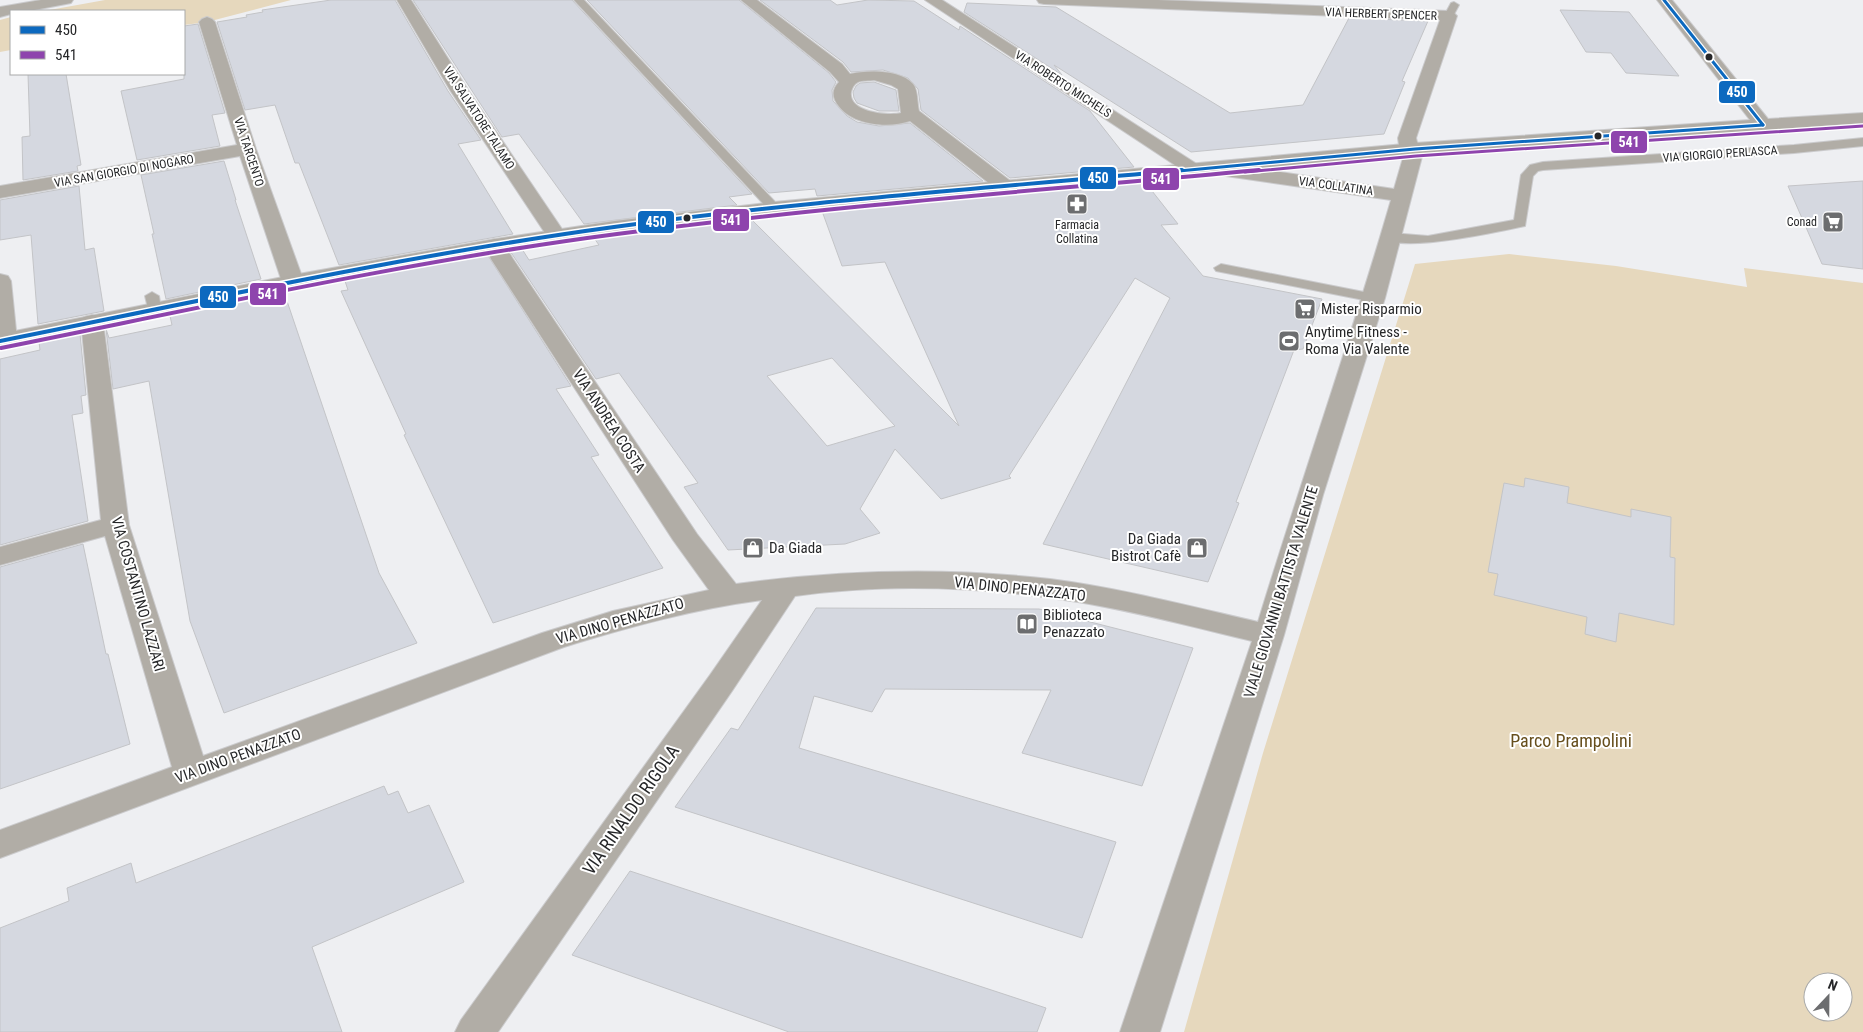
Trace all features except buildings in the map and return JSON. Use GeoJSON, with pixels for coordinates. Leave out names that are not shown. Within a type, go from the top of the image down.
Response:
{"type":"FeatureCollection","features":[{"type":"Feature","properties":{"kind":"street"},"geometry":{"type":"LineString","coordinates":[[11,10],[66,0]]}},
{"type":"Feature","properties":{"kind":"street","name":"VIA SALVATORE TALAMO"},"geometry":{"type":"LineString","coordinates":[[404,0],[459,90],[556,235]]}},
{"type":"Feature","properties":{"kind":"street"},"geometry":{"type":"LineString","coordinates":[[748,0],[836,68],[847,81]]}},
{"type":"Feature","properties":{"kind":"street"},"geometry":{"type":"LineString","coordinates":[[767,0],[867,75]]}},
{"type":"Feature","properties":{"kind":"street","name":"VIA ROBERTO MICHELS"},"geometry":{"type":"LineString","coordinates":[[932,0],[1203,169]]}},
{"type":"Feature","properties":{"kind":"street","name":"VIA HERBERT SPENCER"},"geometry":{"type":"LineString","coordinates":[[1044,0],[1451,10],[1407,138],[1408,145],[1415,149]]}},
{"type":"Feature","properties":{"kind":"street"},"geometry":{"type":"LineString","coordinates":[[1664,0],[1763,125]]}},
{"type":"Feature","properties":{"kind":"street","name":"VIA TARCENTO"},"geometry":{"type":"LineString","coordinates":[[207,22],[247,149],[293,282]]}},
{"type":"Feature","properties":{"kind":"street"},"geometry":{"type":"LineString","coordinates":[[903,117],[907,89],[904,85],[882,76],[867,75],[847,81],[841,90],[842,96],[849,107],[871,118],[903,117],[915,130],[996,188]]}},
{"type":"Feature","properties":{"kind":"street","name":"VIA COLLATINA"},"geometry":{"type":"LineString","coordinates":[[3,340],[92,322],[153,303],[293,282],[556,235],[774,208],[1415,149],[1863,118]]}},
{"type":"Feature","properties":{"kind":"street","name":"VIA SAN GIORGIO DI NOGARO"},"geometry":{"type":"LineString","coordinates":[[0,192],[247,149]]}},
{"type":"Feature","properties":{"kind":"street","name":"VIALE GIOVANNI BATTISTA VALENTE"},"geometry":{"type":"LineString","coordinates":[[1140,1032],[1269,635],[1310,495],[1374,298],[1415,149]]}},
{"type":"Feature","properties":{"kind":"street","name":"VIA COLLATINA"},"geometry":{"type":"LineString","coordinates":[[1203,169],[1401,196]]}},
{"type":"Feature","properties":{"kind":"street","name":"VIA ANDREA COSTA"},"geometry":{"type":"LineString","coordinates":[[495,245],[502,259],[688,540],[728,594]]}},
{"type":"Feature","properties":{"kind":"street"},"geometry":{"type":"LineString","coordinates":[[0,280],[3,340]]}},
{"type":"Feature","properties":{"kind":"street","name":"VIA COSTANTINO LAZZARI"},"geometry":{"type":"LineString","coordinates":[[92,322],[115,525],[191,773]]}},
{"type":"Feature","properties":{"kind":"street"},"geometry":{"type":"LineString","coordinates":[[0,556],[115,525]]}},
{"type":"Feature","properties":{"kind":"street","name":"VIA DINO PENAZZATO"},"geometry":{"type":"LineString","coordinates":[[0,844],[574,632],[629,616],[728,594],[881,581],[950,582],[1016,586],[1074,593],[1124,602],[1269,635]]}},
{"type":"Feature","properties":{"kind":"street","name":"VIA RINALDO RIGOLA"},"geometry":{"type":"LineString","coordinates":[[475,1032],[721,683],[785,588]]}},
{"type":"Feature","properties":{"kind":"lane"},"geometry":{"type":"LineString","coordinates":[[580,0],[774,208]]}},
{"type":"Feature","properties":{"kind":"lane","name":"VIA GIORGIO PERLASCA"},"geometry":{"type":"LineString","coordinates":[[1391,237],[1428,240],[1520,223],[1527,175],[1534,168],[1543,166],[1794,149],[1863,142]]}},
{"type":"Feature","properties":{"kind":"lane","name":"VIA GIORGIO PERLASCA"},"geometry":{"type":"LineString","coordinates":[[1794,149],[1863,155]]}},
{"type":"Feature","properties":{"kind":"lane"},"geometry":{"type":"LineString","coordinates":[[1221,268],[1374,298]]}},
{"type":"Feature","properties":{"kind":"green space"},"geometry":{"type":"Polygon","coordinates":[[[105,0],[291,0],[207,22],[185,25],[185,10],[50,10],[105,0]]]}},
{"type":"Feature","properties":{"kind":"green space"},"geometry":{"type":"Polygon","coordinates":[[[10,17],[10,50],[0,52],[0,20],[10,17]]]}},
{"type":"Feature","properties":{"kind":"green space","name":"Parco Prampolini"},"geometry":{"type":"Polygon","coordinates":[[[1509,254],[1616,266],[1747,287],[1744,268],[1863,283],[1863,1032],[1184,1032],[1263,753],[1415,264],[1509,254]]]}},
{"type":"Feature","properties":{"kind":"transit line","name":"450"},"geometry":{"type":"LineString","coordinates":[[1664,0],[1763,125]]}},
{"type":"Feature","properties":{"kind":"transit line","name":"450"},"geometry":{"type":"LineString","coordinates":[[0,341],[293,282],[495,245],[615,227],[774,208],[1415,149],[1763,125]]}},
{"type":"Feature","properties":{"kind":"transit line","name":"541"},"geometry":{"type":"LineString","coordinates":[[1,348],[294,289],[496,252],[616,234],[775,215],[1416,156],[1863,126]]}},
{"type":"Feature","properties":{"kind":"place","name":"Farmacia Collatina"},"geometry":{"type":"Point","coordinates":[1077,204]}},
{"type":"Feature","properties":{"kind":"place","name":"Conad"},"geometry":{"type":"Point","coordinates":[1833,222]}},
{"type":"Feature","properties":{"kind":"place","name":"Mister Risparmio"},"geometry":{"type":"Point","coordinates":[1305,309]}},
{"type":"Feature","properties":{"kind":"place","name":"Anytime Fitness - Roma Via Valente"},"geometry":{"type":"Point","coordinates":[1289,341]}},
{"type":"Feature","properties":{"kind":"place","name":"Da Giada"},"geometry":{"type":"Point","coordinates":[753,548]}},
{"type":"Feature","properties":{"kind":"place","name":"Da Giada Bistrot Cafè"},"geometry":{"type":"Point","coordinates":[1197,548]}},
{"type":"Feature","properties":{"kind":"place","name":"Biblioteca Penazzato"},"geometry":{"type":"Point","coordinates":[1027,624]}}]}
